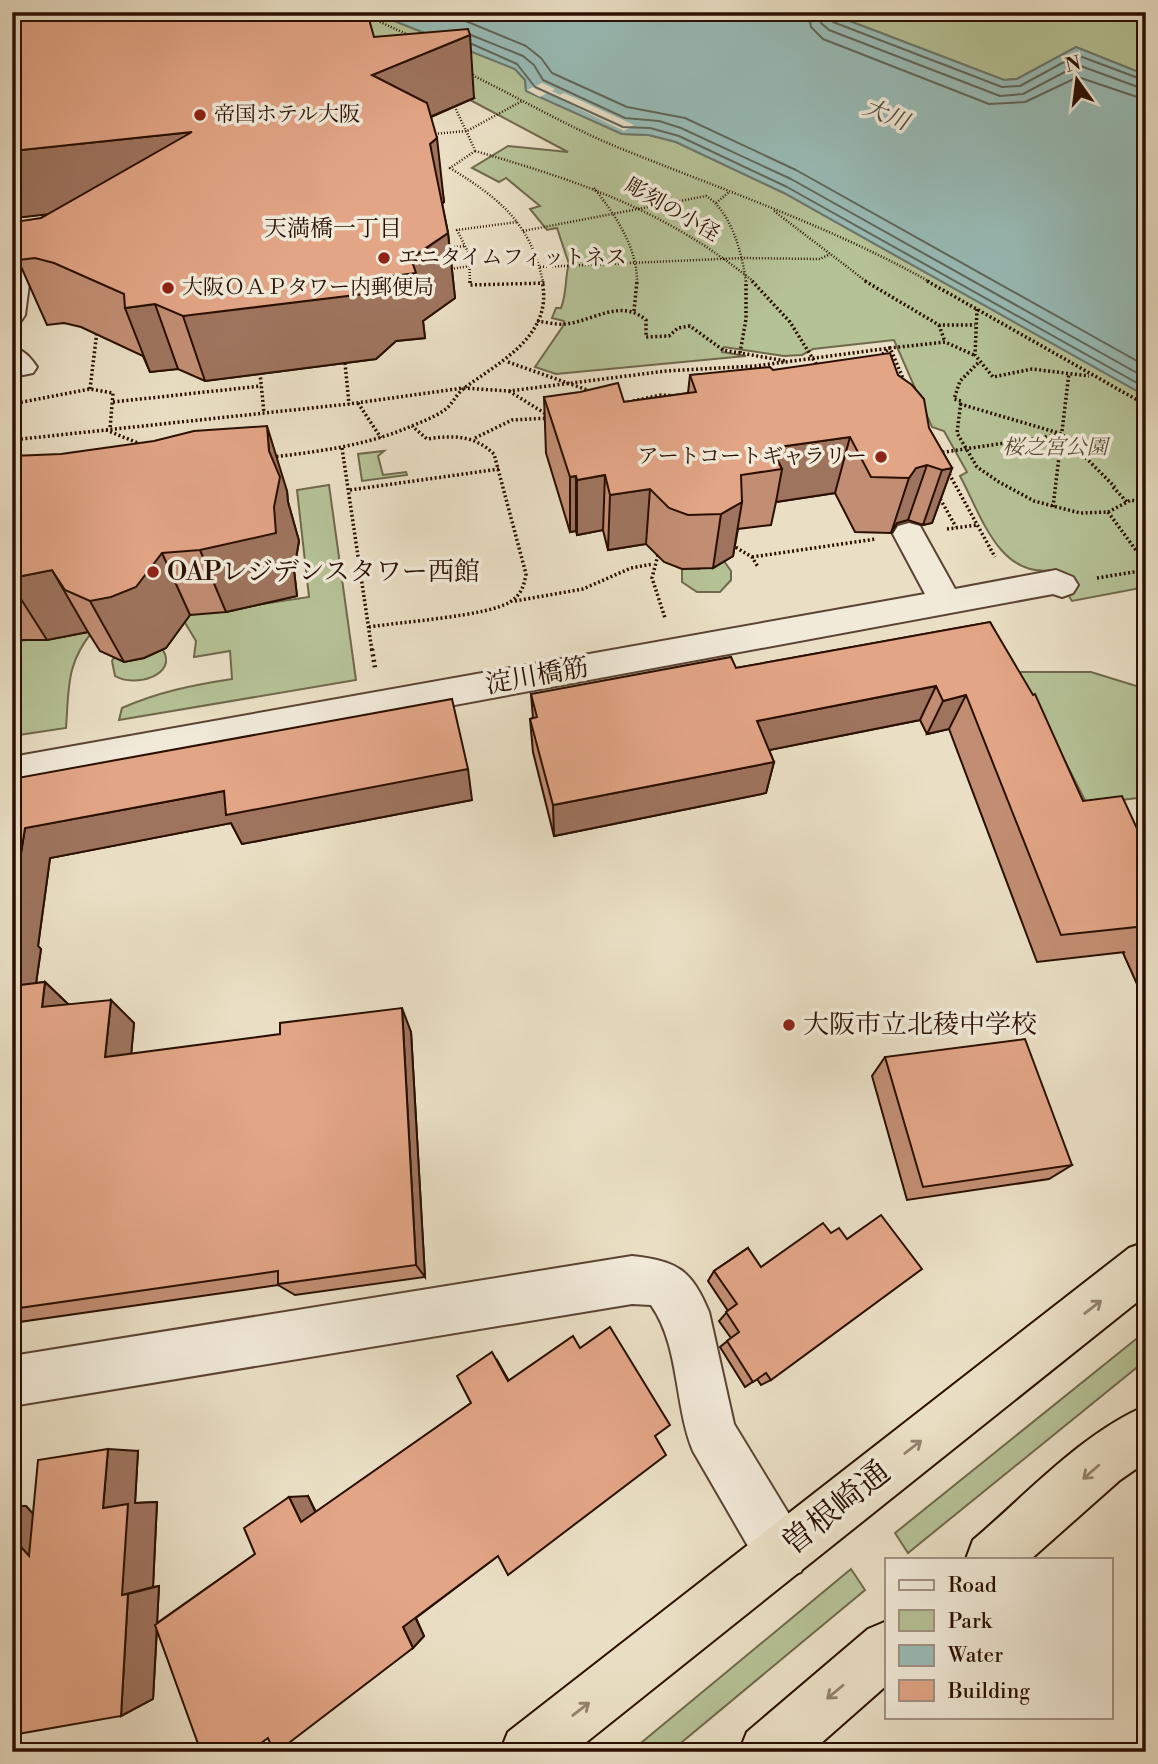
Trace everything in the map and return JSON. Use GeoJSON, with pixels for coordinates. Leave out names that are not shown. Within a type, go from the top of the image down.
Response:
{"type":"FeatureCollection","features":[{"type":"Feature","properties":{"kind":"highway","name":"曽根崎通"},"geometry":{"type":"LineString","coordinates":[[528,1752],[782,1553],[890,1464],[1146,1265]]}},
{"type":"Feature","properties":{"kind":"highway"},"geometry":{"type":"LineString","coordinates":[[993,1558],[1102,1462],[1146,1431]]}},
{"type":"Feature","properties":{"kind":"highway"},"geometry":{"type":"LineString","coordinates":[[767,1752],[885,1650]]}},
{"type":"Feature","properties":{"kind":"street"},"geometry":{"type":"LineString","coordinates":[[12,315],[16,252],[35,237],[73,240]]}},
{"type":"Feature","properties":{"kind":"street"},"geometry":{"type":"LineString","coordinates":[[909,534],[946,602]]}},
{"type":"Feature","properties":{"kind":"street","name":"淀川橋筋"},"geometry":{"type":"LineString","coordinates":[[12,772],[1056,582],[1062,585]]}},
{"type":"Feature","properties":{"kind":"street"},"geometry":{"type":"LineString","coordinates":[[12,1381],[632,1280],[664,1283],[685,1312],[711,1433],[782,1553]]}},
{"type":"Feature","properties":{"kind":"path"},"geometry":{"type":"LineString","coordinates":[[358,12],[420,40]]}},
{"type":"Feature","properties":{"kind":"path"},"geometry":{"type":"LineString","coordinates":[[946,12],[995,12]]}},
{"type":"Feature","properties":{"kind":"path"},"geometry":{"type":"LineString","coordinates":[[1122,12],[1146,27]]}},
{"type":"Feature","properties":{"kind":"path"},"geometry":{"type":"LineString","coordinates":[[376,26],[383,22]]}},
{"type":"Feature","properties":{"kind":"path"},"geometry":{"type":"LineString","coordinates":[[466,67],[474,76],[619,148],[769,207],[891,260],[1146,405]]}},
{"type":"Feature","properties":{"kind":"path"},"geometry":{"type":"LineString","coordinates":[[260,458],[342,448],[381,438],[412,426],[454,403],[463,388],[487,378],[508,362],[526,342],[537,321],[546,283],[517,222],[499,201],[450,168],[475,151],[452,100],[454,95]]}},
{"type":"Feature","properties":{"kind":"path"},"geometry":{"type":"LineString","coordinates":[[445,98],[452,100]]}},
{"type":"Feature","properties":{"kind":"path"},"geometry":{"type":"LineString","coordinates":[[431,134],[467,131],[522,101]]}},
{"type":"Feature","properties":{"kind":"path","name":"彫刻の小径"},"geometry":{"type":"LineString","coordinates":[[475,151],[592,185],[643,208],[725,259],[747,278],[776,306],[814,358]]}},
{"type":"Feature","properties":{"kind":"path"},"geometry":{"type":"LineString","coordinates":[[592,185],[628,238],[638,277],[634,311]]}},
{"type":"Feature","properties":{"kind":"path"},"geometry":{"type":"LineString","coordinates":[[716,203],[729,192]]}},
{"type":"Feature","properties":{"kind":"path"},"geometry":{"type":"LineString","coordinates":[[523,231],[706,196],[716,203],[731,228],[747,278],[748,313],[740,353]]}},
{"type":"Feature","properties":{"kind":"path"},"geometry":{"type":"LineString","coordinates":[[769,207],[877,290],[939,325],[975,324]]}},
{"type":"Feature","properties":{"kind":"path"},"geometry":{"type":"LineString","coordinates":[[517,222],[457,230],[470,266],[470,285],[546,283]]}},
{"type":"Feature","properties":{"kind":"path"},"geometry":{"type":"LineString","coordinates":[[628,238],[634,237]]}},
{"type":"Feature","properties":{"kind":"path"},"geometry":{"type":"LineString","coordinates":[[445,248],[465,246]]}},
{"type":"Feature","properties":{"kind":"path"},"geometry":{"type":"LineString","coordinates":[[540,267],[742,258],[820,259],[830,254]]}},
{"type":"Feature","properties":{"kind":"path"},"geometry":{"type":"LineString","coordinates":[[451,269],[470,266]]}},
{"type":"Feature","properties":{"kind":"path"},"geometry":{"type":"LineString","coordinates":[[976,309],[974,355],[978,363],[993,377],[1032,369],[1069,372],[1097,378]]}},
{"type":"Feature","properties":{"kind":"path"},"geometry":{"type":"LineString","coordinates":[[537,321],[564,325],[618,310],[634,311],[642,315],[646,337],[669,336],[678,328],[690,326],[723,350],[790,361]]}},
{"type":"Feature","properties":{"kind":"path"},"geometry":{"type":"LineString","coordinates":[[90,389],[97,325]]}},
{"type":"Feature","properties":{"kind":"path"},"geometry":{"type":"LineString","coordinates":[[939,325],[944,342]]}},
{"type":"Feature","properties":{"kind":"path"},"geometry":{"type":"LineString","coordinates":[[12,440],[358,403],[374,398],[463,388],[509,391],[944,342],[974,355]]}},
{"type":"Feature","properties":{"kind":"path"},"geometry":{"type":"LineString","coordinates":[[874,362],[890,348]]}},
{"type":"Feature","properties":{"kind":"path"},"geometry":{"type":"LineString","coordinates":[[890,348],[907,387]]}},
{"type":"Feature","properties":{"kind":"path"},"geometry":{"type":"LineString","coordinates":[[811,374],[819,368],[814,358]]}},
{"type":"Feature","properties":{"kind":"path"},"geometry":{"type":"LineString","coordinates":[[508,362],[602,395]]}},
{"type":"Feature","properties":{"kind":"path"},"geometry":{"type":"LineString","coordinates":[[345,363],[349,404]]}},
{"type":"Feature","properties":{"kind":"path"},"geometry":{"type":"LineString","coordinates":[[978,363],[958,385],[954,398],[960,404],[1062,434],[1127,502]]}},
{"type":"Feature","properties":{"kind":"path"},"geometry":{"type":"LineString","coordinates":[[1053,507],[1069,372]]}},
{"type":"Feature","properties":{"kind":"path"},"geometry":{"type":"LineString","coordinates":[[260,373],[264,413]]}},
{"type":"Feature","properties":{"kind":"path"},"geometry":{"type":"LineString","coordinates":[[113,402],[261,386]]}},
{"type":"Feature","properties":{"kind":"path"},"geometry":{"type":"LineString","coordinates":[[12,404],[90,389],[113,393],[110,429]]}},
{"type":"Feature","properties":{"kind":"path"},"geometry":{"type":"LineString","coordinates":[[475,438],[512,420],[552,418],[509,391]]}},
{"type":"Feature","properties":{"kind":"path"},"geometry":{"type":"LineString","coordinates":[[636,407],[624,402],[661,395],[683,396]]}},
{"type":"Feature","properties":{"kind":"path"},"geometry":{"type":"LineString","coordinates":[[358,403],[381,438]]}},
{"type":"Feature","properties":{"kind":"path"},"geometry":{"type":"LineString","coordinates":[[960,404],[957,433],[977,467],[999,482],[1053,507],[1080,513],[1108,512],[1127,502],[1146,503]]}},
{"type":"Feature","properties":{"kind":"path"},"geometry":{"type":"LineString","coordinates":[[412,426],[427,439],[456,435],[475,438],[494,454],[526,574],[525,585],[514,602]]}},
{"type":"Feature","properties":{"kind":"path"},"geometry":{"type":"LineString","coordinates":[[105,430],[152,449]]}},
{"type":"Feature","properties":{"kind":"path"},"geometry":{"type":"LineString","coordinates":[[1017,589],[1003,573],[937,452],[1062,434]]}},
{"type":"Feature","properties":{"kind":"path"},"geometry":{"type":"LineString","coordinates":[[342,448],[375,672]]}},
{"type":"Feature","properties":{"kind":"path"},"geometry":{"type":"LineString","coordinates":[[350,490],[499,469]]}},
{"type":"Feature","properties":{"kind":"path"},"geometry":{"type":"LineString","coordinates":[[933,486],[956,528]]}},
{"type":"Feature","properties":{"kind":"path"},"geometry":{"type":"LineString","coordinates":[[1108,512],[1146,564]]}},
{"type":"Feature","properties":{"kind":"path"},"geometry":{"type":"LineString","coordinates":[[752,557],[977,525]]}},
{"type":"Feature","properties":{"kind":"path"},"geometry":{"type":"LineString","coordinates":[[733,545],[752,557],[758,568]]}},
{"type":"Feature","properties":{"kind":"path"},"geometry":{"type":"LineString","coordinates":[[658,555],[651,576],[665,620]]}},
{"type":"Feature","properties":{"kind":"path"},"geometry":{"type":"LineString","coordinates":[[369,627],[497,608],[514,602],[583,589],[620,572],[653,564]]}},
{"type":"Feature","properties":{"kind":"path"},"geometry":{"type":"LineString","coordinates":[[1062,585],[1146,569]]}},
{"type":"Feature","properties":{"kind":"green space","name":"桜之宮公園"},"geometry":{"type":"Polygon","coordinates":[[[260,12],[372,12],[515,69],[525,80],[526,90],[622,134],[649,135],[676,142],[784,193],[1146,396],[1146,587],[1072,601],[1052,570],[1034,570],[1018,564],[1005,554],[984,525],[960,476],[967,472],[944,431],[932,427],[894,340],[813,349],[802,355],[784,356],[724,347],[722,352],[746,356],[556,374],[535,367],[563,326],[564,321],[552,318],[556,308],[561,308],[563,303],[569,264],[557,228],[547,230],[530,209],[540,206],[506,178],[499,182],[472,168],[508,146],[568,152],[472,101],[260,12]]]}},
{"type":"Feature","properties":{"kind":"green space"},"geometry":{"type":"Polygon","coordinates":[[[826,12],[1146,12],[1146,75],[1076,47],[1017,79],[1004,80],[826,12]]]}},
{"type":"Feature","properties":{"kind":"green space"},"geometry":{"type":"Polygon","coordinates":[[[384,451],[378,456],[383,475],[406,472],[407,475],[362,481],[358,454],[384,451]]]}},
{"type":"Feature","properties":{"kind":"green space"},"geometry":{"type":"Polygon","coordinates":[[[329,485],[356,680],[119,720],[122,708],[135,702],[176,690],[232,679],[230,651],[194,657],[196,641],[181,616],[309,597],[297,490],[329,485]]]}},
{"type":"Feature","properties":{"kind":"green space"},"geometry":{"type":"Polygon","coordinates":[[[724,561],[731,571],[731,580],[720,592],[697,592],[682,582],[682,569],[699,569],[697,564],[724,561]]]}},
{"type":"Feature","properties":{"kind":"green space"},"geometry":{"type":"Polygon","coordinates":[[[93,631],[73,665],[66,728],[12,736],[12,642],[93,631]]]}},
{"type":"Feature","properties":{"kind":"green space"},"geometry":{"type":"Polygon","coordinates":[[[163,650],[165,666],[152,677],[133,681],[115,676],[112,661],[115,656],[163,650]]]}},
{"type":"Feature","properties":{"kind":"green space"},"geometry":{"type":"Polygon","coordinates":[[[1019,672],[1091,672],[1146,689],[1146,797],[1087,804],[1019,672]]]}},
{"type":"Feature","properties":{"kind":"green space"},"geometry":{"type":"Polygon","coordinates":[[[1146,1331],[1146,1360],[908,1553],[895,1533],[1146,1331]]]}},
{"type":"Feature","properties":{"kind":"green space"},"geometry":{"type":"Polygon","coordinates":[[[851,1569],[865,1590],[670,1752],[630,1752],[851,1569]]]}},
{"type":"Feature","properties":{"kind":"water","name":"大川"},"geometry":{"type":"Polygon","coordinates":[[[372,12],[826,12],[1004,80],[1017,79],[1076,47],[1146,75],[1146,396],[784,193],[676,142],[649,135],[622,134],[526,91],[525,80],[515,69],[372,12]]]}},
{"type":"Feature","properties":{"kind":"pier"},"geometry":{"type":"Polygon","coordinates":[[[542,83],[555,89],[552,91],[560,95],[564,93],[634,125],[624,131],[547,93],[540,97],[527,90],[542,83]]]}},
{"type":"Feature","properties":{"kind":"building"},"geometry":{"type":"Polygon","coordinates":[[[12,12],[367,12],[374,37],[468,29],[470,35],[372,75],[427,103],[437,138],[430,144],[448,233],[411,258],[416,273],[385,277],[364,294],[183,316],[155,304],[125,308],[124,294],[54,263],[35,258],[18,260],[21,221],[41,218],[192,132],[12,151],[12,12]]]}},
{"type":"Feature","properties":{"kind":"building"},"geometry":{"type":"Polygon","coordinates":[[[890,353],[898,375],[912,385],[924,399],[929,428],[952,468],[942,470],[927,465],[916,468],[909,478],[871,477],[850,437],[771,448],[782,469],[741,475],[742,502],[721,514],[688,515],[669,508],[650,489],[610,495],[605,475],[577,480],[576,476],[570,477],[544,397],[618,383],[624,402],[696,392],[690,375],[770,367],[773,370],[890,353]]]}},
{"type":"Feature","properties":{"kind":"building"},"geometry":{"type":"Polygon","coordinates":[[[267,426],[269,451],[280,477],[274,507],[276,533],[200,550],[162,553],[136,587],[111,597],[90,601],[65,590],[52,570],[12,578],[12,456],[61,454],[154,441],[194,431],[267,426]]]}},
{"type":"Feature","properties":{"kind":"building"},"geometry":{"type":"Polygon","coordinates":[[[990,622],[1033,695],[1035,694],[1083,801],[1122,796],[1146,848],[1146,926],[1061,935],[966,695],[943,701],[936,686],[757,721],[774,762],[553,805],[530,719],[537,717],[531,694],[731,657],[736,668],[990,622]]]}},
{"type":"Feature","properties":{"kind":"building"},"geometry":{"type":"Polygon","coordinates":[[[452,699],[468,769],[226,815],[224,791],[25,828],[12,909],[12,779],[452,699]]]}},
{"type":"Feature","properties":{"kind":"building"},"geometry":{"type":"Polygon","coordinates":[[[45,982],[42,1007],[111,1000],[105,1057],[280,1034],[280,1023],[402,1008],[416,1265],[278,1284],[278,1271],[12,1309],[12,986],[45,982]]]}},
{"type":"Feature","properties":{"kind":"building"},"geometry":{"type":"Polygon","coordinates":[[[1025,1039],[1072,1165],[923,1187],[885,1057],[1025,1039]]]}},
{"type":"Feature","properties":{"kind":"building"},"geometry":{"type":"Polygon","coordinates":[[[881,1215],[922,1269],[771,1380],[766,1373],[753,1382],[727,1341],[739,1332],[726,1312],[737,1304],[714,1271],[748,1248],[761,1267],[823,1223],[831,1233],[839,1228],[847,1239],[881,1215]]]}},
{"type":"Feature","properties":{"kind":"building"},"geometry":{"type":"Polygon","coordinates":[[[610,1327],[670,1425],[655,1436],[666,1455],[508,1575],[498,1556],[403,1627],[413,1648],[277,1752],[274,1752],[268,1738],[249,1752],[201,1752],[155,1625],[255,1554],[244,1528],[289,1497],[301,1522],[471,1403],[457,1376],[492,1352],[508,1381],[573,1336],[580,1348],[610,1327]]]}},
{"type":"Feature","properties":{"kind":"building"},"geometry":{"type":"Polygon","coordinates":[[[108,1449],[103,1508],[128,1504],[122,1595],[128,1594],[121,1716],[12,1735],[12,1537],[29,1556],[38,1460],[108,1449]]]}},
{"type":"Feature","properties":{"kind":"place","name":"帝国ホテル大阪"},"geometry":{"type":"Point","coordinates":[200,115]}},
{"type":"Feature","properties":{"kind":"place","name":"エニタイムフィットネス"},"geometry":{"type":"Point","coordinates":[384,258]}},
{"type":"Feature","properties":{"kind":"place","name":"大阪ＯＡＰタワー内郵便局"},"geometry":{"type":"Point","coordinates":[168,288]}},
{"type":"Feature","properties":{"kind":"place","name":"アートコートギャラリー"},"geometry":{"type":"Point","coordinates":[881,457]}},
{"type":"Feature","properties":{"kind":"place","name":"OAPレジデンスタワー西館"},"geometry":{"type":"Point","coordinates":[153,572]}},
{"type":"Feature","properties":{"kind":"place","name":"大阪市立北稜中学校"},"geometry":{"type":"Point","coordinates":[789,1025]}},
{"type":"Feature","properties":{"kind":"district","name":"天満橋一丁目"},"geometry":{"type":"Point","coordinates":[333,229]}}]}
